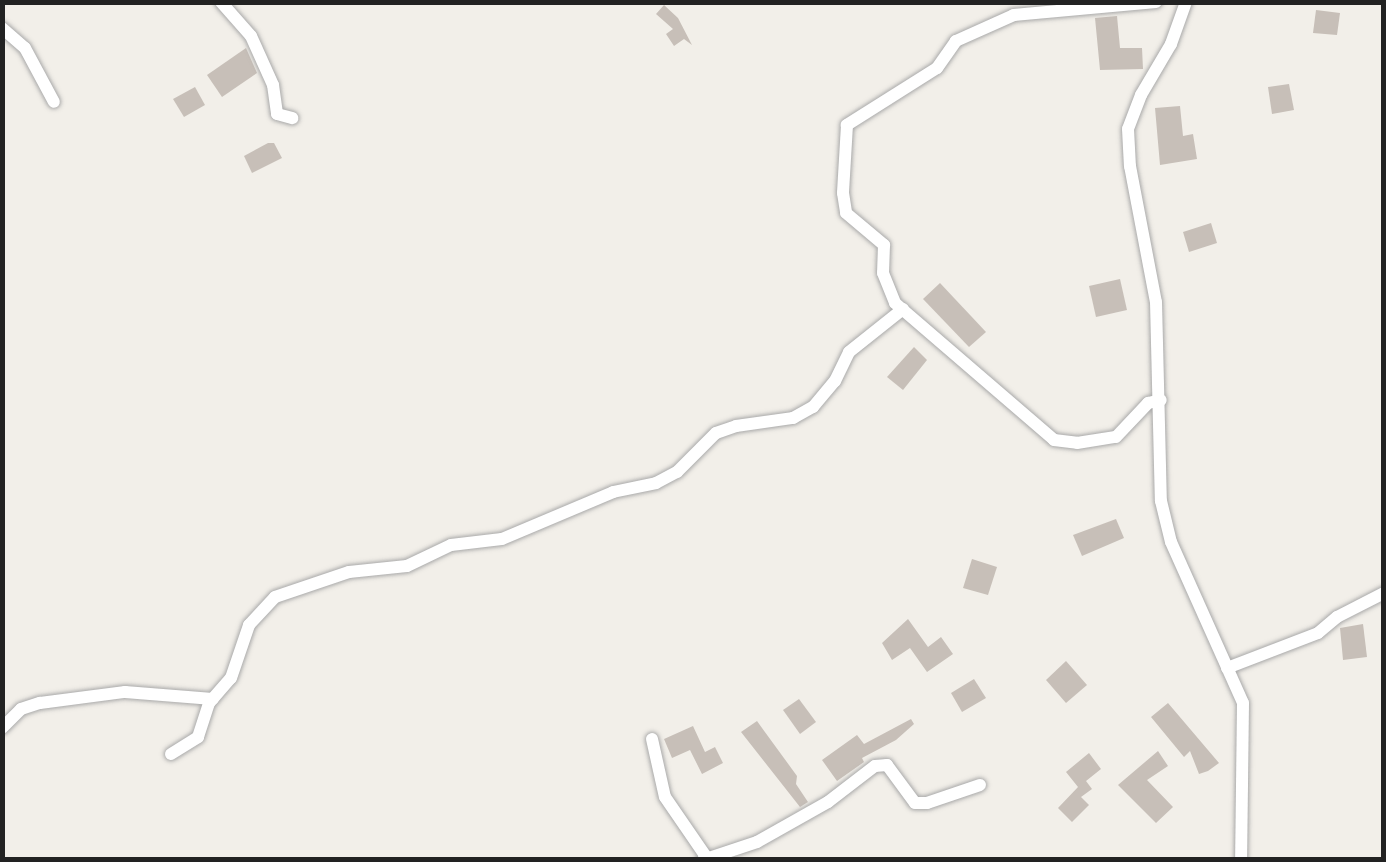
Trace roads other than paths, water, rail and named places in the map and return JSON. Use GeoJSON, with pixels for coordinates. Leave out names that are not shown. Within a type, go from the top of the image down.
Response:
{"type":"FeatureCollection","features":[{"type":"Feature","properties":{"kind":"street"},"geometry":{"type":"LineString","coordinates":[[221,2],[251,36],[273,85],[276,114],[292,118]]}},
{"type":"Feature","properties":{"kind":"street"},"geometry":{"type":"LineString","coordinates":[[1156,2],[997,20],[956,42],[937,68],[848,125],[846,213],[879,236],[884,245],[886,288],[902,309],[1054,440],[1077,443],[1116,436],[1148,403],[1160,400]]}},
{"type":"Feature","properties":{"kind":"street"},"geometry":{"type":"LineString","coordinates":[[1186,2],[1172,44],[1141,94],[1128,129],[1130,166],[1156,302],[1160,501],[1170,542],[1243,702],[1240,860]]}},
{"type":"Feature","properties":{"kind":"street"},"geometry":{"type":"LineString","coordinates":[[2,28],[24,48],[54,102]]}},
{"type":"Feature","properties":{"kind":"street"},"geometry":{"type":"LineString","coordinates":[[171,754],[198,737],[213,699],[231,678],[249,626],[276,597],[349,572],[406,566],[451,545],[502,539],[614,492],[656,483],[677,472],[716,434],[736,426],[793,418],[812,407],[835,381],[849,352],[902,309]]}},
{"type":"Feature","properties":{"kind":"street"},"geometry":{"type":"LineString","coordinates":[[1228,668],[1318,633],[1337,617],[1384,594]]}},
{"type":"Feature","properties":{"kind":"street"},"geometry":{"type":"LineString","coordinates":[[2,728],[20,709],[40,703],[125,692],[213,699]]}},
{"type":"Feature","properties":{"kind":"street"},"geometry":{"type":"LineString","coordinates":[[652,739],[665,797],[705,858],[732,856],[828,802],[875,766],[887,765],[914,802],[927,803],[980,784]]}}]}
